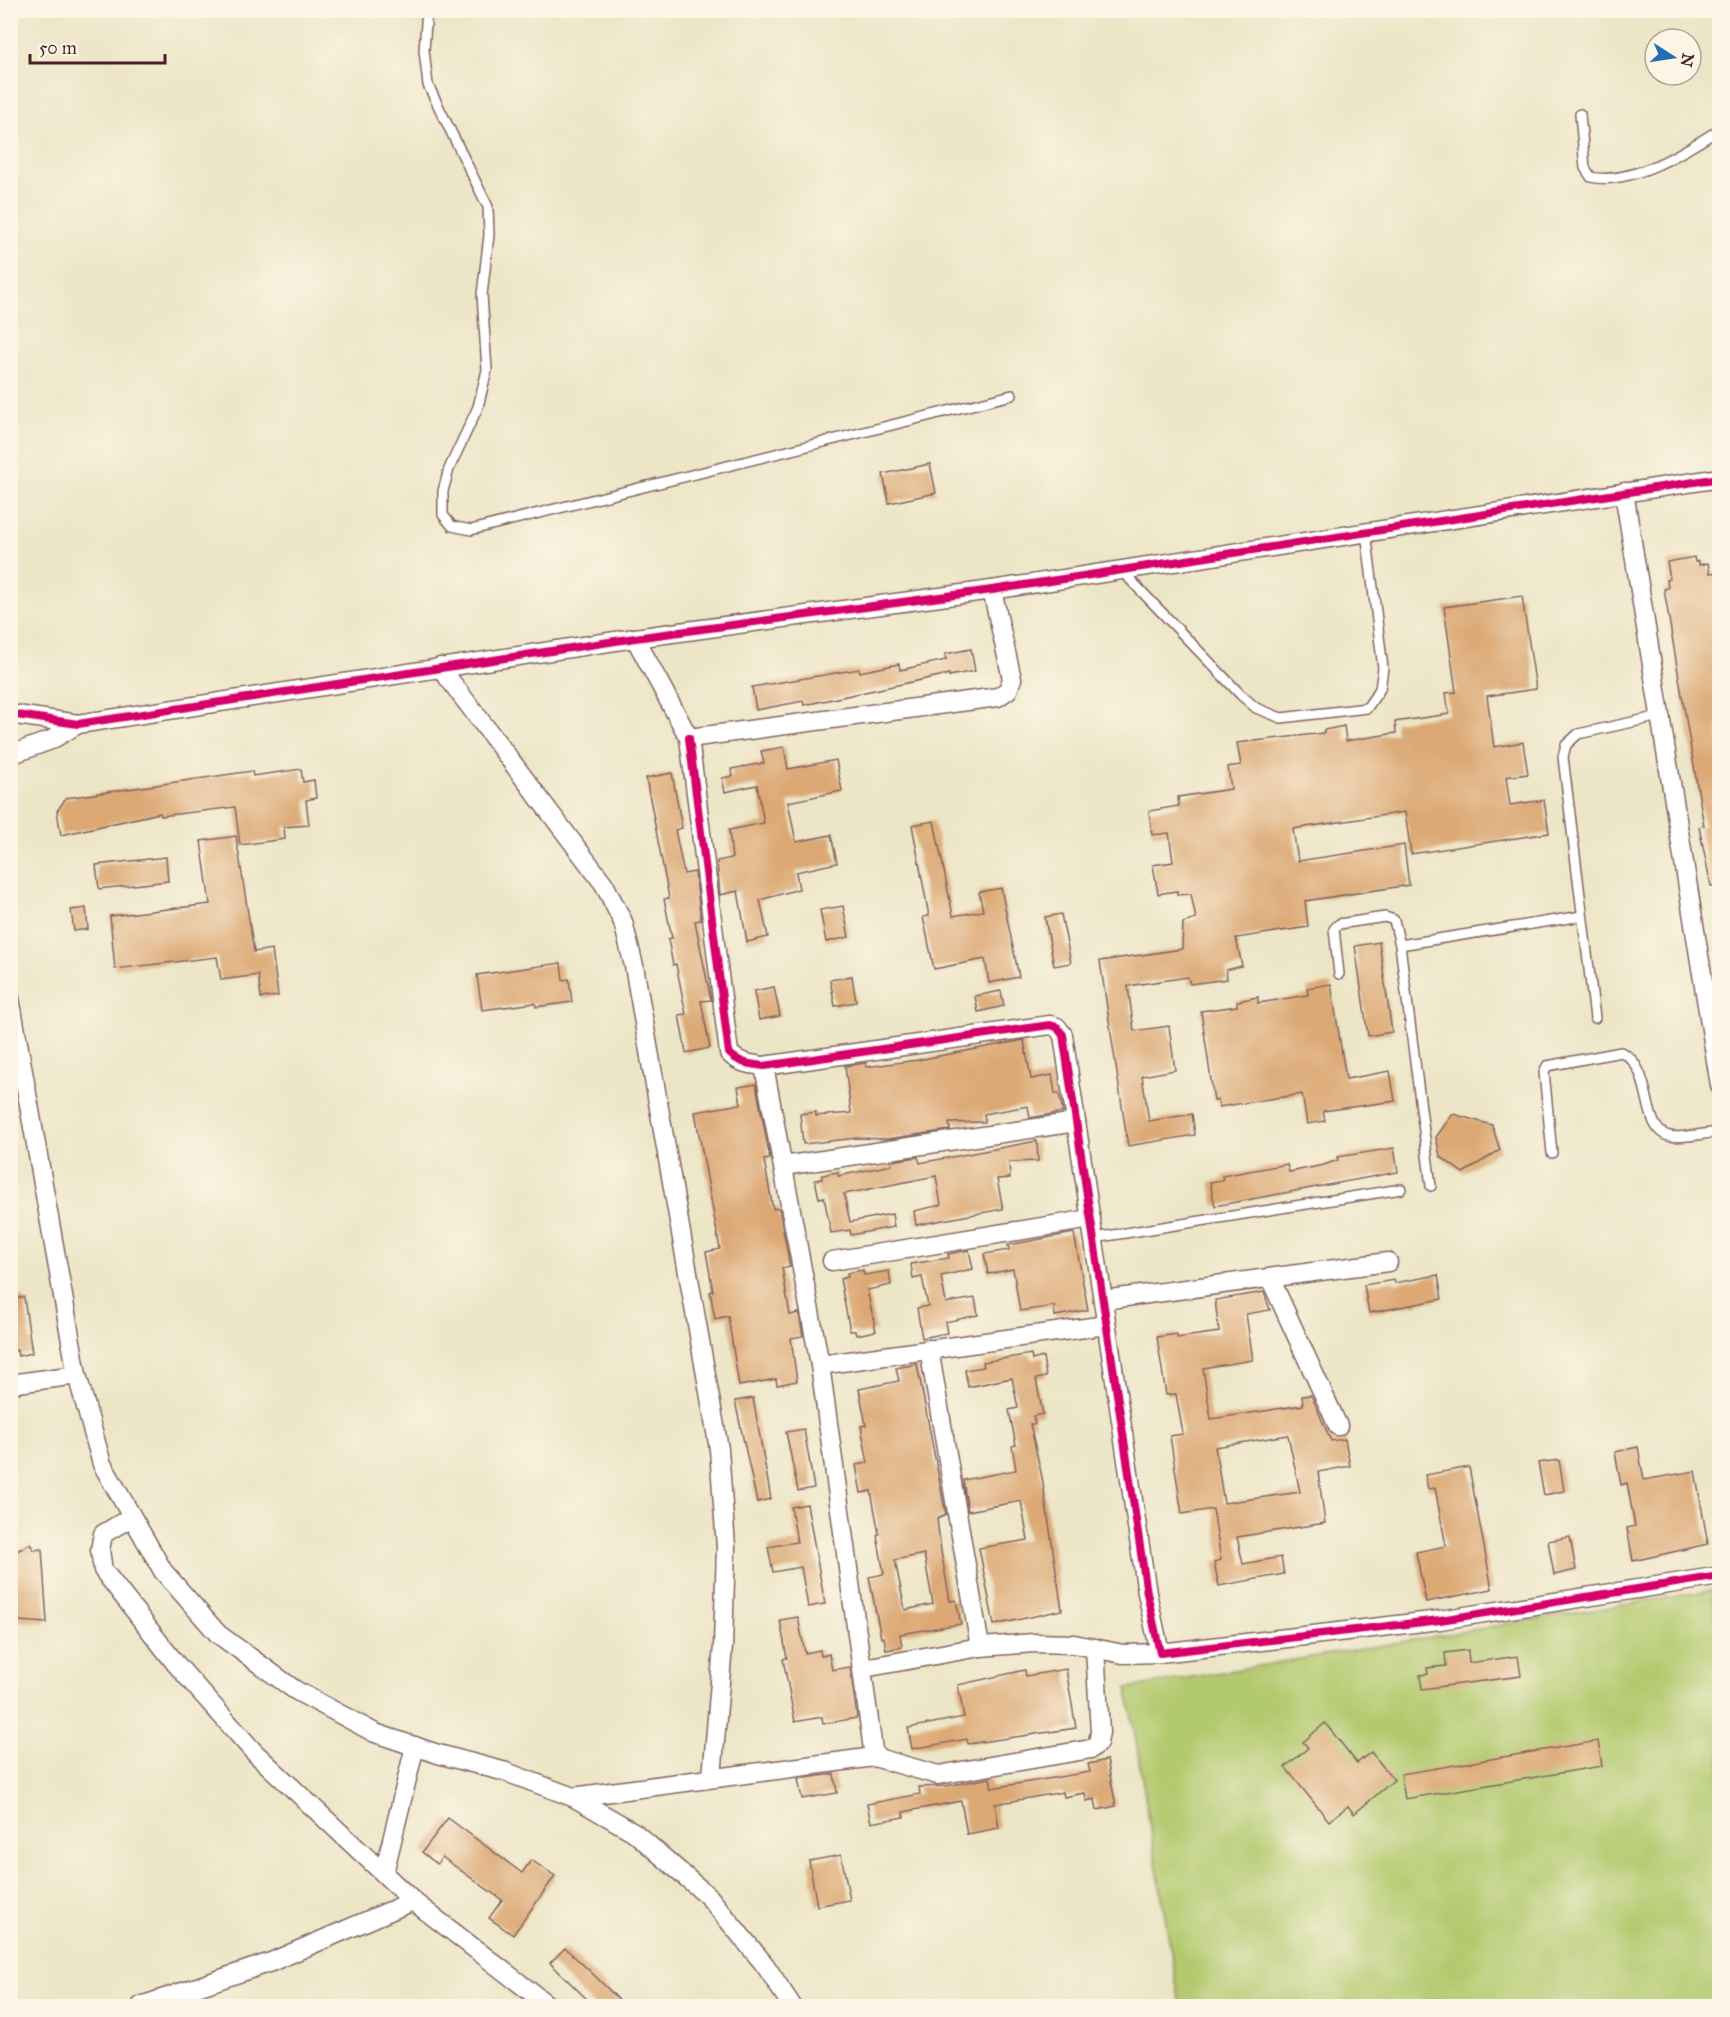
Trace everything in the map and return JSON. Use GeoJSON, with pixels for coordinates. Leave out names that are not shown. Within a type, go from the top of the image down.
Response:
{"type":"FeatureCollection","features":[{"type":"Feature","properties":{"kind":"street"},"geometry":{"type":"LineString","coordinates":[[10,714],[78,724],[635,638],[992,590],[1719,478]]}},
{"type":"Feature","properties":{"kind":"street"},"geometry":{"type":"LineString","coordinates":[[1624,492],[1719,1085]]}},
{"type":"Feature","properties":{"kind":"street"},"geometry":{"type":"LineString","coordinates":[[689,738],[998,697],[1008,690],[1012,679],[992,590]]}},
{"type":"Feature","properties":{"kind":"street"},"geometry":{"type":"LineString","coordinates":[[635,638],[689,738],[729,1053],[743,1064],[765,1066],[1050,1025],[1057,1027],[1063,1035],[1147,1593],[1160,1653]]}},
{"type":"Feature","properties":{"kind":"street"},"geometry":{"type":"LineString","coordinates":[[440,668],[604,884],[622,922],[634,966],[719,1449],[726,1547],[723,1646],[712,1777]]}},
{"type":"Feature","properties":{"kind":"street"},"geometry":{"type":"LineString","coordinates":[[10,755],[51,740],[78,724]]}},
{"type":"Feature","properties":{"kind":"street"},"geometry":{"type":"LineString","coordinates":[[10,998],[77,1375],[102,1464],[130,1518],[163,1571],[218,1634],[295,1690],[375,1733],[506,1772],[573,1797],[634,1832],[709,1897],[765,1965],[792,2007]]}},
{"type":"Feature","properties":{"kind":"street"},"geometry":{"type":"LineString","coordinates":[[765,1066],[820,1365],[864,1668],[874,1757]]}},
{"type":"Feature","properties":{"kind":"street"},"geometry":{"type":"LineString","coordinates":[[783,1166],[1076,1122]]}},
{"type":"Feature","properties":{"kind":"street"},"geometry":{"type":"LineString","coordinates":[[832,1261],[1091,1219]]}},
{"type":"Feature","properties":{"kind":"street"},"geometry":{"type":"LineString","coordinates":[[1103,1300],[1388,1262]]}},
{"type":"Feature","properties":{"kind":"street"},"geometry":{"type":"LineString","coordinates":[[1270,1278],[1338,1426]]}},
{"type":"Feature","properties":{"kind":"street"},"geometry":{"type":"LineString","coordinates":[[820,1365],[1106,1324]]}},
{"type":"Feature","properties":{"kind":"street"},"geometry":{"type":"LineString","coordinates":[[929,1349],[980,1647]]}},
{"type":"Feature","properties":{"kind":"street"},"geometry":{"type":"LineString","coordinates":[[10,1384],[77,1375]]}},
{"type":"Feature","properties":{"kind":"street"},"geometry":{"type":"LineString","coordinates":[[130,1518],[103,1534],[100,1550],[103,1570],[176,1664],[254,1752],[413,1901],[549,2007]]}},
{"type":"Feature","properties":{"kind":"street"},"geometry":{"type":"LineString","coordinates":[[864,1668],[980,1647],[1034,1643],[1074,1644],[1123,1654],[1160,1653],[1440,1620],[1719,1576]]}},
{"type":"Feature","properties":{"kind":"street"},"geometry":{"type":"LineString","coordinates":[[573,1797],[874,1757],[938,1775],[1091,1749],[1098,1743],[1100,1732],[1095,1648]]}},
{"type":"Feature","properties":{"kind":"street"},"geometry":{"type":"LineString","coordinates":[[384,1873],[415,1746]]}},
{"type":"Feature","properties":{"kind":"street"},"geometry":{"type":"LineString","coordinates":[[141,2007],[271,1962],[413,1901]]}},
{"type":"Feature","properties":{"kind":"lane"},"geometry":{"type":"LineString","coordinates":[[427,10],[424,50],[428,85],[488,207],[489,235],[482,295],[487,370],[478,407],[448,470],[443,491],[443,515],[452,526],[471,530],[1012,395]]}},
{"type":"Feature","properties":{"kind":"lane"},"geometry":{"type":"LineString","coordinates":[[1580,114],[1585,168],[1592,177],[1603,179],[1656,166],[1719,129]]}},
{"type":"Feature","properties":{"kind":"lane"},"geometry":{"type":"LineString","coordinates":[[1121,570],[1256,708],[1281,718],[1366,708],[1380,689],[1383,668],[1366,532]]}},
{"type":"Feature","properties":{"kind":"lane"},"geometry":{"type":"LineString","coordinates":[[1595,1018],[1563,757],[1566,745],[1578,734],[1660,716]]}},
{"type":"Feature","properties":{"kind":"lane"},"geometry":{"type":"LineString","coordinates":[[1400,945],[1582,916]]}},
{"type":"Feature","properties":{"kind":"lane"},"geometry":{"type":"LineString","coordinates":[[1339,974],[1334,929],[1339,924],[1385,917],[1394,920],[1400,945],[1431,1186]]}},
{"type":"Feature","properties":{"kind":"lane"},"geometry":{"type":"LineString","coordinates":[[1552,1153],[1544,1072],[1547,1066],[1621,1052],[1638,1065],[1654,1123],[1660,1132],[1669,1136],[1719,1132]]}},
{"type":"Feature","properties":{"kind":"lane"},"geometry":{"type":"LineString","coordinates":[[1094,1238],[1401,1189]]}},
{"type":"Feature","properties":{"kind":"green space"},"geometry":{"type":"Polygon","coordinates":[[[1711,1590],[1720,1645],[1719,2006],[1180,2006],[1127,1688],[1711,1590]]]}},
{"type":"Feature","properties":{"kind":"building"},"geometry":{"type":"Polygon","coordinates":[[[930,464],[936,493],[889,503],[883,474],[930,464]]]}},
{"type":"Feature","properties":{"kind":"building"},"geometry":{"type":"Polygon","coordinates":[[[1694,557],[1695,562],[1699,561],[1699,565],[1708,563],[1710,573],[1719,572],[1719,642],[1713,643],[1719,692],[1717,694],[1719,709],[1719,885],[1711,886],[1699,827],[1704,826],[1664,589],[1668,588],[1667,580],[1670,579],[1667,562],[1694,557]]]}},
{"type":"Feature","properties":{"kind":"building"},"geometry":{"type":"Polygon","coordinates":[[[1522,596],[1536,689],[1487,696],[1494,747],[1523,742],[1528,774],[1506,777],[1510,805],[1544,800],[1549,833],[1411,854],[1405,812],[1293,829],[1298,861],[1404,845],[1409,885],[1305,901],[1308,927],[1236,938],[1242,966],[1226,970],[1227,979],[1190,984],[1188,977],[1128,986],[1134,1031],[1169,1026],[1175,1070],[1142,1076],[1149,1121],[1192,1114],[1195,1135],[1128,1146],[1100,961],[1182,949],[1183,923],[1196,919],[1191,894],[1177,895],[1177,891],[1158,894],[1153,865],[1173,862],[1169,833],[1152,835],[1149,811],[1179,806],[1178,797],[1231,789],[1228,767],[1241,765],[1237,743],[1324,733],[1324,730],[1344,726],[1346,741],[1396,733],[1395,722],[1449,714],[1446,693],[1456,692],[1444,607],[1522,596]]]}},
{"type":"Feature","properties":{"kind":"building"},"geometry":{"type":"Polygon","coordinates":[[[971,649],[975,671],[949,676],[949,674],[804,705],[803,701],[756,710],[752,687],[859,669],[860,672],[899,664],[900,670],[946,660],[945,654],[971,649]]]}},
{"type":"Feature","properties":{"kind":"building"},"geometry":{"type":"Polygon","coordinates":[[[784,747],[788,769],[836,760],[842,791],[788,802],[796,842],[831,835],[837,863],[796,872],[799,889],[760,900],[768,937],[747,942],[738,891],[720,895],[717,861],[732,858],[729,830],[764,823],[757,785],[725,792],[722,778],[733,776],[731,769],[764,763],[761,751],[784,747]]]}},
{"type":"Feature","properties":{"kind":"building"},"geometry":{"type":"Polygon","coordinates":[[[301,769],[303,782],[314,780],[316,798],[306,800],[309,825],[284,827],[285,839],[240,845],[235,807],[161,816],[160,813],[61,835],[57,811],[66,798],[252,771],[253,776],[301,769]]]}},
{"type":"Feature","properties":{"kind":"building"},"geometry":{"type":"Polygon","coordinates":[[[672,773],[682,828],[675,830],[684,874],[695,872],[701,920],[695,921],[711,1000],[701,1001],[710,1048],[686,1053],[679,1015],[686,1014],[676,964],[673,965],[668,939],[672,938],[664,899],[669,898],[646,778],[672,773]]]}},
{"type":"Feature","properties":{"kind":"building"},"geometry":{"type":"Polygon","coordinates":[[[934,821],[953,916],[983,911],[979,892],[1001,888],[1019,977],[989,983],[985,959],[934,969],[923,917],[929,916],[912,825],[934,821]]]}},
{"type":"Feature","properties":{"kind":"building"},"geometry":{"type":"Polygon","coordinates":[[[236,836],[254,952],[272,949],[278,996],[261,998],[258,975],[221,980],[217,957],[115,969],[110,916],[210,904],[201,841],[236,836]]]}},
{"type":"Feature","properties":{"kind":"building"},"geometry":{"type":"Polygon","coordinates":[[[166,857],[168,881],[99,889],[96,865],[166,857]]]}},
{"type":"Feature","properties":{"kind":"building"},"geometry":{"type":"Polygon","coordinates":[[[843,906],[849,937],[826,942],[820,910],[843,906]]]}},
{"type":"Feature","properties":{"kind":"building"},"geometry":{"type":"Polygon","coordinates":[[[86,908],[88,929],[74,931],[71,910],[86,908]]]}},
{"type":"Feature","properties":{"kind":"building"},"geometry":{"type":"Polygon","coordinates":[[[1061,914],[1071,963],[1054,966],[1045,917],[1061,914]]]}},
{"type":"Feature","properties":{"kind":"building"},"geometry":{"type":"Polygon","coordinates":[[[1379,942],[1392,1032],[1368,1036],[1355,946],[1379,942]]]}},
{"type":"Feature","properties":{"kind":"building"},"geometry":{"type":"Polygon","coordinates":[[[561,963],[563,980],[569,979],[572,1002],[536,1007],[535,1003],[482,1010],[477,975],[561,963]]]}},
{"type":"Feature","properties":{"kind":"building"},"geometry":{"type":"Polygon","coordinates":[[[852,976],[856,1002],[835,1006],[830,980],[852,976]]]}},
{"type":"Feature","properties":{"kind":"building"},"geometry":{"type":"Polygon","coordinates":[[[1331,984],[1346,1079],[1390,1071],[1395,1101],[1323,1111],[1325,1121],[1307,1124],[1302,1094],[1219,1107],[1218,1100],[1214,1101],[1201,1011],[1237,1006],[1237,1001],[1258,997],[1258,1003],[1308,995],[1307,988],[1331,984]]]}},
{"type":"Feature","properties":{"kind":"building"},"geometry":{"type":"Polygon","coordinates":[[[774,987],[780,1016],[759,1020],[754,991],[774,987]]]}},
{"type":"Feature","properties":{"kind":"building"},"geometry":{"type":"Polygon","coordinates":[[[1001,991],[1004,1006],[978,1012],[975,996],[1001,991]]]}},
{"type":"Feature","properties":{"kind":"building"},"geometry":{"type":"Polygon","coordinates":[[[1024,1040],[1031,1079],[1052,1075],[1055,1093],[1059,1093],[1063,1112],[1030,1118],[1028,1106],[984,1114],[985,1122],[949,1123],[950,1130],[887,1139],[857,1138],[803,1144],[800,1114],[816,1112],[816,1116],[851,1113],[845,1066],[866,1063],[866,1067],[918,1060],[1024,1040]]]}},
{"type":"Feature","properties":{"kind":"building"},"geometry":{"type":"Polygon","coordinates":[[[756,1084],[770,1159],[764,1160],[773,1209],[779,1208],[790,1267],[782,1268],[790,1315],[799,1313],[803,1336],[791,1338],[797,1381],[777,1385],[776,1379],[739,1386],[728,1316],[715,1319],[710,1292],[713,1291],[706,1252],[720,1249],[695,1112],[741,1104],[738,1087],[756,1084]]]}},
{"type":"Feature","properties":{"kind":"building"},"geometry":{"type":"Polygon","coordinates":[[[1453,1114],[1492,1125],[1500,1150],[1463,1173],[1440,1156],[1436,1137],[1453,1114]]]}},
{"type":"Feature","properties":{"kind":"building"},"geometry":{"type":"Polygon","coordinates":[[[1037,1141],[1038,1161],[1009,1162],[1010,1178],[997,1179],[1003,1209],[916,1225],[914,1211],[941,1205],[936,1176],[844,1194],[850,1222],[892,1214],[894,1227],[851,1235],[850,1230],[831,1233],[824,1197],[819,1198],[815,1180],[822,1179],[822,1175],[838,1172],[838,1176],[892,1165],[891,1161],[918,1157],[920,1163],[1037,1141]]]}},
{"type":"Feature","properties":{"kind":"building"},"geometry":{"type":"Polygon","coordinates":[[[1394,1148],[1398,1172],[1215,1206],[1210,1182],[1223,1180],[1222,1176],[1287,1164],[1289,1172],[1324,1165],[1338,1160],[1337,1157],[1394,1148]]]}},
{"type":"Feature","properties":{"kind":"building"},"geometry":{"type":"Polygon","coordinates":[[[1074,1233],[1088,1310],[1055,1316],[1054,1306],[1020,1311],[1013,1269],[988,1274],[984,1254],[1009,1250],[1008,1245],[1074,1233]]]}},
{"type":"Feature","properties":{"kind":"building"},"geometry":{"type":"Polygon","coordinates":[[[969,1250],[973,1269],[941,1276],[946,1303],[975,1298],[978,1315],[945,1322],[947,1333],[922,1338],[917,1308],[928,1306],[922,1277],[913,1279],[911,1264],[949,1258],[948,1254],[969,1250]]]}},
{"type":"Feature","properties":{"kind":"building"},"geometry":{"type":"Polygon","coordinates":[[[863,1270],[864,1275],[889,1271],[891,1285],[867,1290],[876,1331],[856,1335],[855,1331],[850,1331],[840,1279],[848,1277],[847,1273],[863,1270]]]}},
{"type":"Feature","properties":{"kind":"building"},"geometry":{"type":"Polygon","coordinates":[[[1438,1275],[1442,1299],[1369,1313],[1364,1285],[1394,1280],[1395,1283],[1438,1275]]]}},
{"type":"Feature","properties":{"kind":"building"},"geometry":{"type":"Polygon","coordinates":[[[1264,1292],[1270,1310],[1246,1314],[1253,1360],[1203,1368],[1211,1419],[1303,1405],[1302,1396],[1311,1395],[1331,1441],[1345,1439],[1350,1466],[1318,1472],[1325,1523],[1237,1537],[1243,1564],[1281,1557],[1284,1574],[1219,1586],[1214,1562],[1221,1560],[1213,1509],[1182,1514],[1170,1436],[1183,1434],[1176,1394],[1166,1395],[1157,1337],[1177,1334],[1177,1338],[1219,1332],[1215,1300],[1264,1292]],[[1288,1435],[1215,1447],[1224,1503],[1300,1492],[1288,1435]]]}},
{"type":"Feature","properties":{"kind":"building"},"geometry":{"type":"Polygon","coordinates":[[[24,1297],[32,1353],[18,1356],[17,1350],[10,1351],[10,1299],[24,1297]]]}},
{"type":"Feature","properties":{"kind":"building"},"geometry":{"type":"Polygon","coordinates":[[[1031,1354],[1032,1360],[1043,1357],[1046,1377],[1036,1379],[1043,1414],[1033,1416],[1035,1424],[1030,1424],[1042,1477],[1062,1610],[994,1625],[979,1548],[1028,1540],[1021,1501],[968,1511],[963,1480],[1016,1470],[1012,1446],[1016,1445],[1009,1410],[1018,1408],[1012,1378],[968,1387],[965,1370],[984,1367],[983,1362],[1031,1354]]]}},
{"type":"Feature","properties":{"kind":"building"},"geometry":{"type":"Polygon","coordinates":[[[917,1364],[946,1515],[937,1519],[941,1551],[950,1601],[956,1600],[961,1624],[900,1634],[902,1647],[886,1650],[884,1637],[881,1638],[869,1577],[884,1574],[877,1535],[879,1534],[871,1491],[861,1493],[856,1465],[868,1463],[861,1426],[866,1425],[859,1389],[899,1381],[896,1368],[917,1364]],[[924,1554],[895,1560],[905,1610],[933,1604],[924,1554]]]}},
{"type":"Feature","properties":{"kind":"building"},"geometry":{"type":"Polygon","coordinates":[[[753,1398],[771,1499],[757,1502],[735,1401],[753,1398]]]}},
{"type":"Feature","properties":{"kind":"building"},"geometry":{"type":"Polygon","coordinates":[[[804,1429],[814,1488],[798,1491],[786,1432],[804,1429]]]}},
{"type":"Feature","properties":{"kind":"building"},"geometry":{"type":"Polygon","coordinates":[[[1638,1447],[1644,1480],[1695,1471],[1708,1544],[1633,1561],[1627,1528],[1635,1526],[1627,1483],[1621,1485],[1615,1452],[1638,1447]]]}},
{"type":"Feature","properties":{"kind":"building"},"geometry":{"type":"Polygon","coordinates":[[[1559,1460],[1564,1491],[1544,1495],[1538,1463],[1559,1460]]]}},
{"type":"Feature","properties":{"kind":"building"},"geometry":{"type":"Polygon","coordinates":[[[1469,1467],[1492,1589],[1426,1602],[1416,1552],[1446,1546],[1435,1488],[1428,1489],[1425,1475],[1469,1467]]]}},
{"type":"Feature","properties":{"kind":"building"},"geometry":{"type":"Polygon","coordinates":[[[807,1504],[825,1604],[808,1607],[801,1567],[773,1572],[768,1547],[797,1542],[791,1507],[807,1504]]]}},
{"type":"Feature","properties":{"kind":"building"},"geometry":{"type":"Polygon","coordinates":[[[1570,1537],[1576,1570],[1554,1575],[1548,1541],[1570,1537]]]}},
{"type":"Feature","properties":{"kind":"building"},"geometry":{"type":"Polygon","coordinates":[[[30,1544],[34,1550],[42,1549],[47,1623],[18,1621],[15,1596],[10,1596],[10,1582],[16,1582],[15,1552],[30,1544]]]}},
{"type":"Feature","properties":{"kind":"building"},"geometry":{"type":"Polygon","coordinates":[[[798,1617],[805,1653],[820,1650],[821,1656],[829,1654],[832,1670],[850,1667],[857,1718],[823,1724],[822,1717],[795,1722],[783,1659],[787,1658],[780,1620],[798,1617]]]}},
{"type":"Feature","properties":{"kind":"building"},"geometry":{"type":"Polygon","coordinates":[[[1468,1650],[1469,1663],[1518,1656],[1521,1676],[1422,1689],[1420,1675],[1428,1674],[1427,1668],[1446,1666],[1445,1653],[1468,1650]]]}},
{"type":"Feature","properties":{"kind":"building"},"geometry":{"type":"Polygon","coordinates":[[[1066,1669],[1076,1728],[968,1744],[967,1739],[912,1749],[908,1728],[964,1717],[958,1685],[1025,1670],[1026,1676],[1066,1669]]]}},
{"type":"Feature","properties":{"kind":"building"},"geometry":{"type":"Polygon","coordinates":[[[1325,1723],[1357,1763],[1371,1752],[1394,1780],[1354,1814],[1348,1806],[1329,1821],[1285,1767],[1308,1748],[1303,1742],[1325,1723]]]}},
{"type":"Feature","properties":{"kind":"building"},"geometry":{"type":"Polygon","coordinates":[[[1598,1741],[1602,1766],[1405,1799],[1401,1774],[1598,1741]]]}},
{"type":"Feature","properties":{"kind":"building"},"geometry":{"type":"Polygon","coordinates":[[[1107,1760],[1116,1806],[1097,1810],[1095,1799],[1086,1801],[1085,1793],[1064,1797],[1063,1792],[995,1804],[999,1828],[967,1834],[961,1801],[903,1812],[904,1817],[871,1823],[867,1804],[920,1794],[919,1787],[946,1786],[990,1778],[992,1788],[1090,1772],[1088,1764],[1107,1760]]]}},
{"type":"Feature","properties":{"kind":"building"},"geometry":{"type":"Polygon","coordinates":[[[834,1774],[837,1793],[802,1799],[798,1779],[834,1774]]]}},
{"type":"Feature","properties":{"kind":"building"},"geometry":{"type":"Polygon","coordinates":[[[448,1818],[522,1873],[531,1860],[555,1876],[513,1935],[489,1918],[502,1900],[442,1857],[437,1864],[422,1852],[448,1818]]]}},
{"type":"Feature","properties":{"kind":"building"},"geometry":{"type":"Polygon","coordinates":[[[841,1855],[850,1900],[817,1906],[809,1861],[841,1855]]]}},
{"type":"Feature","properties":{"kind":"building"},"geometry":{"type":"Polygon","coordinates":[[[565,1948],[626,2007],[595,2007],[550,1963],[565,1948]]]}},
{"type":"Feature","properties":{"kind":"cycle path"},"geometry":{"type":"LineString","coordinates":[[10,714],[78,724],[635,638],[992,590],[1720,478]]}},
{"type":"Feature","properties":{"kind":"cycle path"},"geometry":{"type":"LineString","coordinates":[[689,738],[729,1053],[733,1057],[745,1063],[764,1066],[1050,1025],[1057,1027],[1063,1035],[1147,1593],[1160,1653],[1440,1620],[1720,1576]]}}]}
